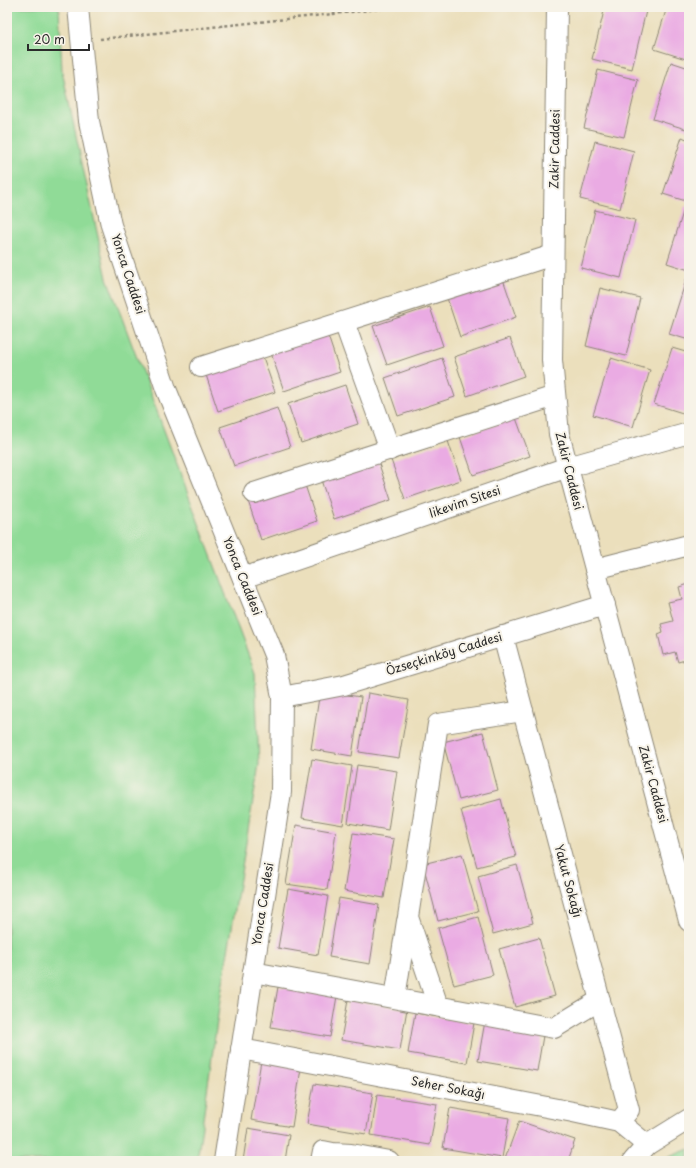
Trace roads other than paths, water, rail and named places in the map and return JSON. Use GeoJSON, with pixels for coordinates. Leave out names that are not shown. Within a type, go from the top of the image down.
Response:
{"type":"FeatureCollection","features":[{"type":"Feature","properties":{"kind":"street","name":"Yonca Caddesi"},"geometry":{"type":"LineString","coordinates":[[78,7],[89,121],[111,225],[166,389],[274,655],[282,697],[281,792],[224,1161]]}},
{"type":"Feature","properties":{"kind":"street","name":"Zakir Caddesi"},"geometry":{"type":"LineString","coordinates":[[557,7],[552,360],[559,434],[689,921]]}},
{"type":"Feature","properties":{"kind":"street"},"geometry":{"type":"LineString","coordinates":[[201,367],[553,255]]}},
{"type":"Feature","properties":{"kind":"street"},"geometry":{"type":"LineString","coordinates":[[344,322],[390,450]]}},
{"type":"Feature","properties":{"kind":"street"},"geometry":{"type":"LineString","coordinates":[[254,493],[555,396]]}},
{"type":"Feature","properties":{"kind":"street","name":"likevim Sitesi"},"geometry":{"type":"LineString","coordinates":[[243,578],[568,467],[689,433]]}},
{"type":"Feature","properties":{"kind":"street"},"geometry":{"type":"LineString","coordinates":[[595,569],[689,545]]}},
{"type":"Feature","properties":{"kind":"street","name":"Özseçkinköy Caddesi"},"geometry":{"type":"LineString","coordinates":[[282,697],[344,685],[605,605]]}},
{"type":"Feature","properties":{"kind":"street","name":"Yakut Sokağı"},"geometry":{"type":"LineString","coordinates":[[503,636],[629,1110],[619,1122]]}},
{"type":"Feature","properties":{"kind":"street"},"geometry":{"type":"LineString","coordinates":[[395,998],[438,724],[523,711]]}},
{"type":"Feature","properties":{"kind":"street"},"geometry":{"type":"LineString","coordinates":[[408,917],[438,1006]]}},
{"type":"Feature","properties":{"kind":"street"},"geometry":{"type":"LineString","coordinates":[[253,972],[554,1028],[600,1000]]}},
{"type":"Feature","properties":{"kind":"street","name":"Seher Sokağı"},"geometry":{"type":"LineString","coordinates":[[241,1049],[619,1122],[646,1145]]}},
{"type":"Feature","properties":{"kind":"street"},"geometry":{"type":"LineString","coordinates":[[633,1161],[646,1145],[689,1119]]}},
{"type":"Feature","properties":{"kind":"street"},"geometry":{"type":"LineString","coordinates":[[321,1161],[323,1151],[351,1154],[389,1161]]}}]}
